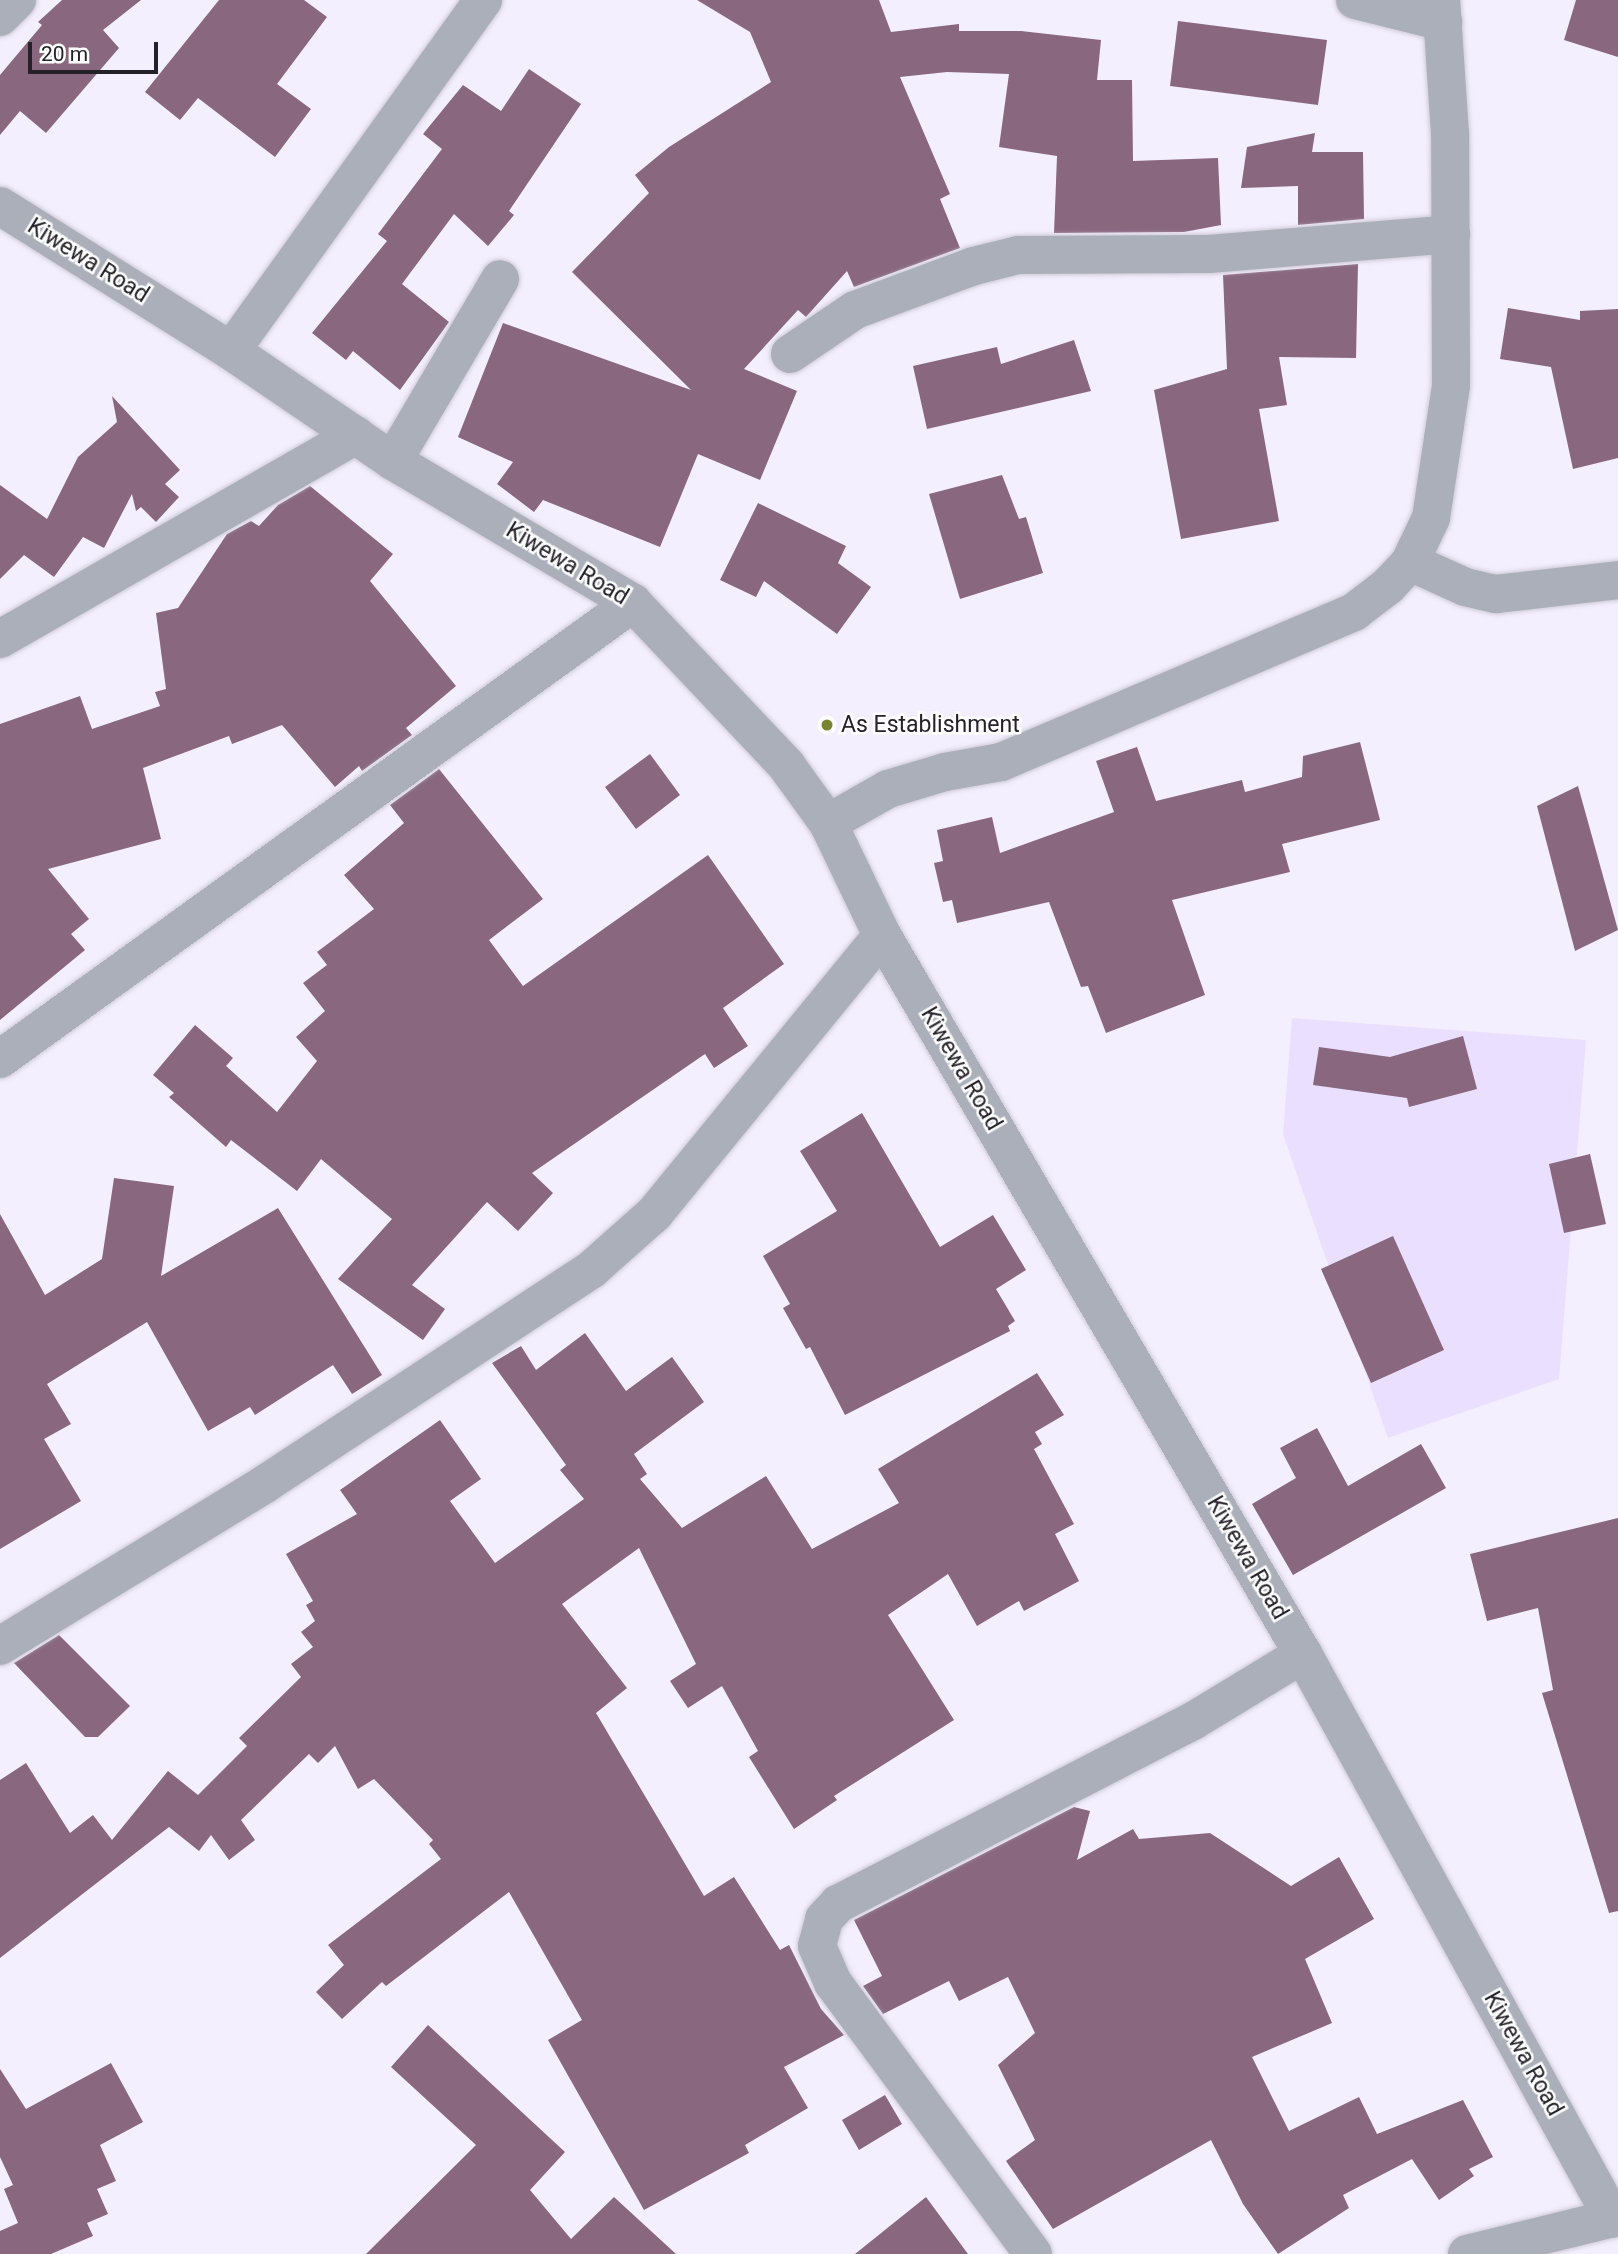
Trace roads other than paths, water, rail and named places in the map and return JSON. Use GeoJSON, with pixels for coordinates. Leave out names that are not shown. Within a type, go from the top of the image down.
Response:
{"type":"FeatureCollection","features":[{"type":"Feature","properties":{"kind":"street"},"geometry":{"type":"LineString","coordinates":[[0,17],[17,0]]}},
{"type":"Feature","properties":{"kind":"street"},"geometry":{"type":"LineString","coordinates":[[231,351],[483,0]]}},
{"type":"Feature","properties":{"kind":"street"},"geometry":{"type":"LineString","coordinates":[[828,823],[888,789],[944,772],[1001,762],[1354,612],[1388,586],[1410,562],[1431,519],[1442,461],[1451,384],[1451,234],[1442,11],[1354,0]]}},
{"type":"Feature","properties":{"kind":"street","name":"Kiwewa Road"},"geometry":{"type":"LineString","coordinates":[[0,206],[231,351],[393,461],[633,603],[786,765],[828,823],[883,935],[1303,1654],[1615,2218]]}},
{"type":"Feature","properties":{"kind":"street"},"geometry":{"type":"LineString","coordinates":[[790,354],[855,310],[974,266],[1018,256],[1209,254],[1451,234]]}},
{"type":"Feature","properties":{"kind":"street"},"geometry":{"type":"LineString","coordinates":[[393,461],[500,279]]}},
{"type":"Feature","properties":{"kind":"street"},"geometry":{"type":"LineString","coordinates":[[0,639],[356,435]]}},
{"type":"Feature","properties":{"kind":"street"},"geometry":{"type":"LineString","coordinates":[[1410,562],[1465,587],[1496,594],[1618,580]]}},
{"type":"Feature","properties":{"kind":"street"},"geometry":{"type":"LineString","coordinates":[[0,1059],[633,603]]}},
{"type":"Feature","properties":{"kind":"street"},"geometry":{"type":"LineString","coordinates":[[0,1646],[265,1485],[592,1269],[654,1214],[883,935]]}},
{"type":"Feature","properties":{"kind":"street"},"geometry":{"type":"LineString","coordinates":[[1033,2254],[833,1983],[817,1946],[824,1919],[838,1904],[1192,1721],[1303,1654]]}},
{"type":"Feature","properties":{"kind":"street"},"geometry":{"type":"LineString","coordinates":[[1467,2254],[1615,2218]]}},
{"type":"Feature","properties":{"kind":"place","name":"As Establishment"},"geometry":{"type":"Point","coordinates":[827,725]}}]}
